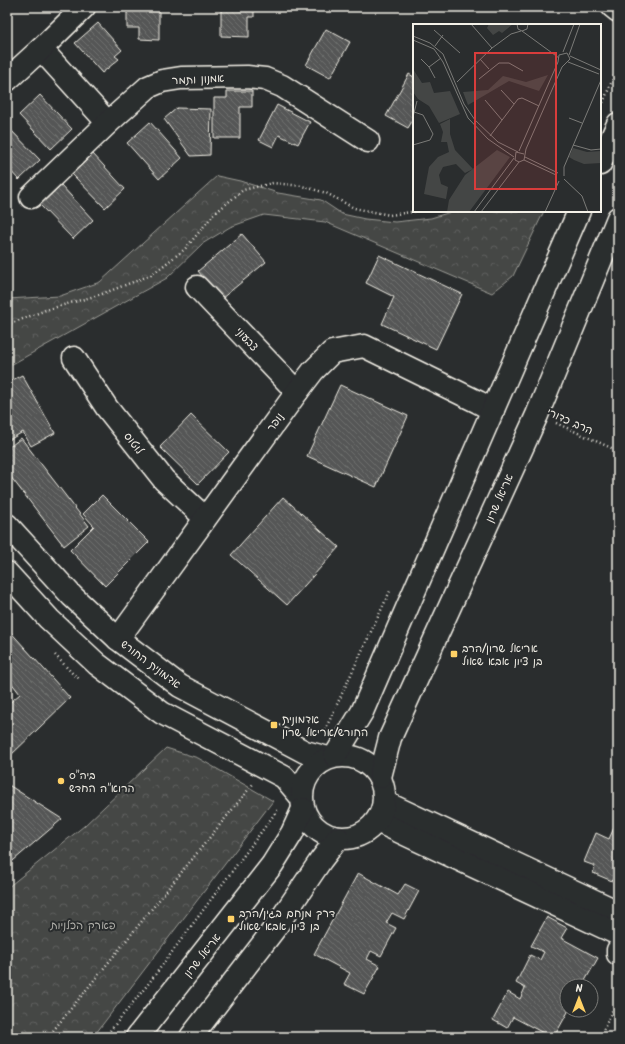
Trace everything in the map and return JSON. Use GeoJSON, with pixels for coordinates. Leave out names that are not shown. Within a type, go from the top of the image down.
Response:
{"type":"FeatureCollection","features":[{"type":"Feature","properties":{"kind":"street"},"geometry":{"type":"LineString","coordinates":[[7,80],[84,7]]}},
{"type":"Feature","properties":{"kind":"street"},"geometry":{"type":"LineString","coordinates":[[613,7],[618,11]]}},
{"type":"Feature","properties":{"kind":"street"},"geometry":{"type":"LineString","coordinates":[[41,49],[108,123]]}},
{"type":"Feature","properties":{"kind":"street","name":"אמנון ותמר"},"geometry":{"type":"LineString","coordinates":[[31,197],[108,123],[148,88],[162,81],[181,78],[246,77],[265,80],[282,86],[368,141]]}},
{"type":"Feature","properties":{"kind":"street"},"geometry":{"type":"LineString","coordinates":[[601,162],[618,124]]}},
{"type":"Feature","properties":{"kind":"street"},"geometry":{"type":"LineString","coordinates":[[299,798],[308,773],[325,756],[362,712],[579,212]]}},
{"type":"Feature","properties":{"kind":"street","name":"אריאל שרון"},"geometry":{"type":"LineString","coordinates":[[380,778],[390,738],[537,415],[618,218]]}},
{"type":"Feature","properties":{"kind":"street","name":"צבעוני"},"geometry":{"type":"LineString","coordinates":[[197,287],[297,392]]}},
{"type":"Feature","properties":{"kind":"street","name":"נופר"},"geometry":{"type":"LineString","coordinates":[[118,639],[297,392],[313,371],[332,352],[364,346],[493,410]]}},
{"type":"Feature","properties":{"kind":"street","name":"לוטוס"},"geometry":{"type":"LineString","coordinates":[[74,358],[107,408],[164,480],[205,518]]}},
{"type":"Feature","properties":{"kind":"street","name":"אדמונית החורש"},"geometry":{"type":"LineString","coordinates":[[7,525],[72,596],[118,639],[180,686],[305,752],[325,756]]}},
{"type":"Feature","properties":{"kind":"street"},"geometry":{"type":"LineString","coordinates":[[7,573],[49,619],[98,664],[162,713],[284,777],[299,798],[308,820],[316,829],[326,835],[338,838],[350,838],[370,828],[380,811],[384,788],[380,778],[372,767],[361,759],[348,755],[325,756]]}},
{"type":"Feature","properties":{"kind":"street","name":"אריאל שרון"},"geometry":{"type":"LineString","coordinates":[[137,1037],[272,865],[292,833],[299,798]]}},
{"type":"Feature","properties":{"kind":"street"},"geometry":{"type":"LineString","coordinates":[[380,811],[618,912]]}},
{"type":"Feature","properties":{"kind":"street"},"geometry":{"type":"LineString","coordinates":[[380,811],[618,934]]}},
{"type":"Feature","properties":{"kind":"street"},"geometry":{"type":"LineString","coordinates":[[191,1037],[275,928],[321,860],[338,838]]}},
{"type":"Feature","properties":{"kind":"path"},"geometry":{"type":"LineString","coordinates":[[601,108],[617,69],[618,60]]}},
{"type":"Feature","properties":{"kind":"path"},"geometry":{"type":"LineString","coordinates":[[7,325],[46,310],[102,294],[152,275],[185,249],[214,214],[243,190],[273,184],[302,186],[326,193],[354,208],[390,215],[413,212]]}},
{"type":"Feature","properties":{"kind":"path","name":"הרב כדורי"},"geometry":{"type":"LineString","coordinates":[[537,415],[618,451]]}},
{"type":"Feature","properties":{"kind":"path"},"geometry":{"type":"LineString","coordinates":[[325,756],[391,589]]}},
{"type":"Feature","properties":{"kind":"path"},"geometry":{"type":"LineString","coordinates":[[48,1037],[266,768]]}},
{"type":"Feature","properties":{"kind":"path"},"geometry":{"type":"LineString","coordinates":[[106,1037],[299,798]]}},
{"type":"Feature","properties":{"kind":"path"},"geometry":{"type":"LineString","coordinates":[[600,1037],[618,998]]}},
{"type":"Feature","properties":{"kind":"green space"},"geometry":{"type":"Polygon","coordinates":[[[217,176],[240,181],[278,193],[321,200],[342,214],[365,219],[395,222],[431,218],[451,212],[544,212],[513,276],[492,293],[325,222],[264,215],[230,227],[202,244],[167,278],[7,367],[7,299],[60,296],[100,282],[217,176]]]}},
{"type":"Feature","properties":{"kind":"green space","name":"פארק הכלניות"},"geometry":{"type":"Polygon","coordinates":[[[166,748],[198,758],[273,801],[93,1037],[7,1037],[7,888],[84,826],[166,748]]]}},
{"type":"Feature","properties":{"kind":"building"},"geometry":{"type":"Polygon","coordinates":[[[127,7],[159,7],[159,40],[139,39],[139,28],[127,28],[127,7]]]}},
{"type":"Feature","properties":{"kind":"building"},"geometry":{"type":"Polygon","coordinates":[[[221,7],[254,7],[254,17],[249,17],[249,37],[221,36],[221,7]]]}},
{"type":"Feature","properties":{"kind":"building"},"geometry":{"type":"Polygon","coordinates":[[[98,23],[122,50],[115,56],[119,59],[102,73],[75,43],[98,23]]]}},
{"type":"Feature","properties":{"kind":"building"},"geometry":{"type":"Polygon","coordinates":[[[326,29],[350,42],[330,78],[306,65],[326,29]]]}},
{"type":"Feature","properties":{"kind":"building"},"geometry":{"type":"Polygon","coordinates":[[[409,74],[413,76],[413,120],[408,128],[386,116],[409,74]]]}},
{"type":"Feature","properties":{"kind":"building"},"geometry":{"type":"Polygon","coordinates":[[[227,91],[252,91],[252,107],[240,107],[240,138],[214,138],[214,98],[227,98],[227,91]]]}},
{"type":"Feature","properties":{"kind":"building"},"geometry":{"type":"Polygon","coordinates":[[[40,95],[72,129],[51,149],[19,115],[40,95]]]}},
{"type":"Feature","properties":{"kind":"building"},"geometry":{"type":"Polygon","coordinates":[[[277,105],[310,122],[298,144],[279,135],[273,147],[259,140],[277,105]]]}},
{"type":"Feature","properties":{"kind":"building"},"geometry":{"type":"Polygon","coordinates":[[[177,108],[211,109],[210,155],[191,156],[164,119],[177,108]]]}},
{"type":"Feature","properties":{"kind":"building"},"geometry":{"type":"Polygon","coordinates":[[[150,122],[182,158],[159,179],[127,143],[150,122]]]}},
{"type":"Feature","properties":{"kind":"building"},"geometry":{"type":"Polygon","coordinates":[[[7,127],[40,160],[19,180],[7,167],[7,127]]]}},
{"type":"Feature","properties":{"kind":"building"},"geometry":{"type":"Polygon","coordinates":[[[93,154],[125,189],[105,208],[72,174],[93,154]]]}},
{"type":"Feature","properties":{"kind":"building"},"geometry":{"type":"Polygon","coordinates":[[[61,185],[93,220],[73,239],[40,205],[61,185]]]}},
{"type":"Feature","properties":{"kind":"building"},"geometry":{"type":"Polygon","coordinates":[[[242,234],[266,262],[221,299],[198,271],[242,234]]]}},
{"type":"Feature","properties":{"kind":"building"},"geometry":{"type":"Polygon","coordinates":[[[379,255],[462,294],[436,349],[382,324],[394,297],[366,283],[379,255]]]}},
{"type":"Feature","properties":{"kind":"building"},"geometry":{"type":"Polygon","coordinates":[[[22,375],[55,433],[31,446],[23,432],[7,441],[7,383],[22,375]]]}},
{"type":"Feature","properties":{"kind":"building"},"geometry":{"type":"Polygon","coordinates":[[[340,385],[408,416],[376,487],[307,456],[340,385]]]}},
{"type":"Feature","properties":{"kind":"building"},"geometry":{"type":"Polygon","coordinates":[[[191,415],[229,452],[198,484],[160,447],[191,415]]]}},
{"type":"Feature","properties":{"kind":"building"},"geometry":{"type":"Polygon","coordinates":[[[21,438],[89,526],[64,546],[7,472],[7,449],[21,438]]]}},
{"type":"Feature","properties":{"kind":"building"},"geometry":{"type":"Polygon","coordinates":[[[102,495],[149,542],[105,586],[70,550],[94,526],[83,514],[102,495]]]}},
{"type":"Feature","properties":{"kind":"building"},"geometry":{"type":"Polygon","coordinates":[[[283,497],[339,547],[287,605],[231,555],[283,497]]]}},
{"type":"Feature","properties":{"kind":"building"},"geometry":{"type":"Polygon","coordinates":[[[7,628],[70,698],[9,757],[7,755],[7,705],[20,694],[7,677],[7,628]]]}},
{"type":"Feature","properties":{"kind":"building"},"geometry":{"type":"Polygon","coordinates":[[[7,784],[62,819],[7,866],[7,784]]]}},
{"type":"Feature","properties":{"kind":"building"},"geometry":{"type":"Polygon","coordinates":[[[617,821],[618,868],[612,881],[593,873],[595,866],[584,862],[596,833],[609,839],[617,821]]]}},
{"type":"Feature","properties":{"kind":"building"},"geometry":{"type":"Polygon","coordinates":[[[358,873],[398,895],[405,884],[419,891],[404,919],[392,913],[386,923],[396,928],[381,956],[371,951],[367,959],[380,966],[364,994],[344,984],[350,973],[314,954],[358,873]]]}},
{"type":"Feature","properties":{"kind":"building"},"geometry":{"type":"Polygon","coordinates":[[[547,917],[567,928],[561,938],[598,958],[587,978],[559,978],[559,1018],[565,1018],[554,1037],[551,1037],[513,1017],[507,1028],[493,1020],[508,992],[520,999],[525,988],[516,983],[530,955],[540,960],[544,952],[531,946],[547,917]]]}},
{"type":"Feature","properties":{"kind":"place","name":"אריאל שרון/הרב בן ציון אבא שאול"},"geometry":{"type":"Point","coordinates":[454,654]}},
{"type":"Feature","properties":{"kind":"place","name":"אדמונית החורש/אריאל שרון"},"geometry":{"type":"Point","coordinates":[274,725]}},
{"type":"Feature","properties":{"kind":"place","name":"ביה\"ס הרוא\"ה החדש"},"geometry":{"type":"Point","coordinates":[61,781]}},
{"type":"Feature","properties":{"kind":"place","name":"דרך מנחם בגין/הרב בן ציון אבא שאול"},"geometry":{"type":"Point","coordinates":[231,919]}}]}
